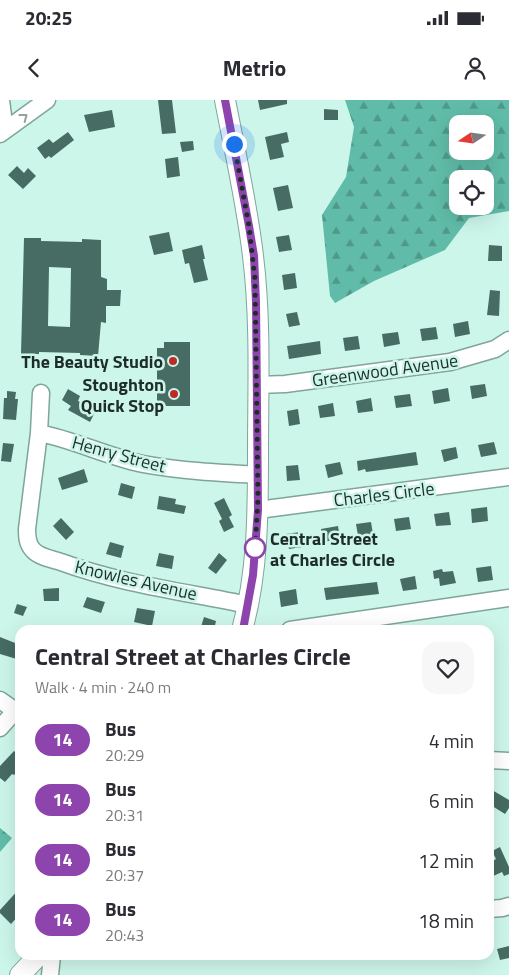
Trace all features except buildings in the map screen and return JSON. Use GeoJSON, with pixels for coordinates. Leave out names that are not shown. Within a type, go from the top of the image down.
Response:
{"type":"FeatureCollection","features":[{"type":"Feature","properties":{"kind":"main road"},"geometry":{"type":"LineString","coordinates":[[225,100],[254,256],[256,294],[258,510],[253,575],[243,625]]}},
{"type":"Feature","properties":{"kind":"main road"},"geometry":{"type":"LineString","coordinates":[[20,975],[34,960]]}},
{"type":"Feature","properties":{"kind":"street"},"geometry":{"type":"LineString","coordinates":[[0,134],[3,116],[1,100]]}},
{"type":"Feature","properties":{"kind":"street"},"geometry":{"type":"LineString","coordinates":[[0,134],[47,100]]}},
{"type":"Feature","properties":{"kind":"street","name":"Greenwood Avenue"},"geometry":{"type":"LineString","coordinates":[[258,385],[285,384],[450,362],[495,349],[509,340]]}},
{"type":"Feature","properties":{"kind":"street"},"geometry":{"type":"LineString","coordinates":[[39,433],[42,393]]}},
{"type":"Feature","properties":{"kind":"street","name":"Henry Street"},"geometry":{"type":"LineString","coordinates":[[39,433],[59,437],[142,464],[195,472],[258,475]]}},
{"type":"Feature","properties":{"kind":"street","name":"Knowles Avenue"},"geometry":{"type":"LineString","coordinates":[[39,433],[27,528],[29,544],[33,550],[38,554],[105,576],[248,605]]}},
{"type":"Feature","properties":{"kind":"street","name":"Charles Circle"},"geometry":{"type":"LineString","coordinates":[[258,510],[509,477]]}},
{"type":"Feature","properties":{"kind":"street"},"geometry":{"type":"LineString","coordinates":[[324,625],[509,598]]}},
{"type":"Feature","properties":{"kind":"street"},"geometry":{"type":"LineString","coordinates":[[0,700],[15,710]]}},
{"type":"Feature","properties":{"kind":"street"},"geometry":{"type":"LineString","coordinates":[[0,728],[15,715]]}},
{"type":"Feature","properties":{"kind":"street"},"geometry":{"type":"LineString","coordinates":[[494,760],[509,762]]}},
{"type":"Feature","properties":{"kind":"street"},"geometry":{"type":"LineString","coordinates":[[494,908],[509,906]]}},
{"type":"Feature","properties":{"kind":"street"},"geometry":{"type":"LineString","coordinates":[[50,975],[52,960]]}},
{"type":"Feature","properties":{"kind":"green space"},"geometry":{"type":"Polygon","coordinates":[[[345,100],[509,100],[509,211],[494,214],[494,170],[449,170],[449,215],[486,215],[469,218],[445,250],[374,281],[335,303],[330,296],[322,215],[346,177],[354,127],[345,100]]]}},
{"type":"Feature","properties":{"kind":"green space"},"geometry":{"type":"Polygon","coordinates":[[[0,828],[12,838],[0,852],[0,828]]]}},
{"type":"Feature","properties":{"kind":"bus line","name":"14"},"geometry":{"type":"LineString","coordinates":[[225,100],[254,256],[256,302],[258,510],[253,575],[244,625]]}},
{"type":"Feature","properties":{"kind":"place","name":"The Beauty Studio"},"geometry":{"type":"Point","coordinates":[173,361]}},
{"type":"Feature","properties":{"kind":"place","name":"Stoughton Quick Stop"},"geometry":{"type":"Point","coordinates":[174,394]}},
{"type":"Feature","properties":{"kind":"place","name":"Central Street at Charles Circle"},"geometry":{"type":"Point","coordinates":[255,548]}},
{"type":"Feature","properties":{"kind":"route"},"geometry":{"type":"LineString","coordinates":[[234,144],[254,256],[258,354],[258,510],[255,548]]}}]}
